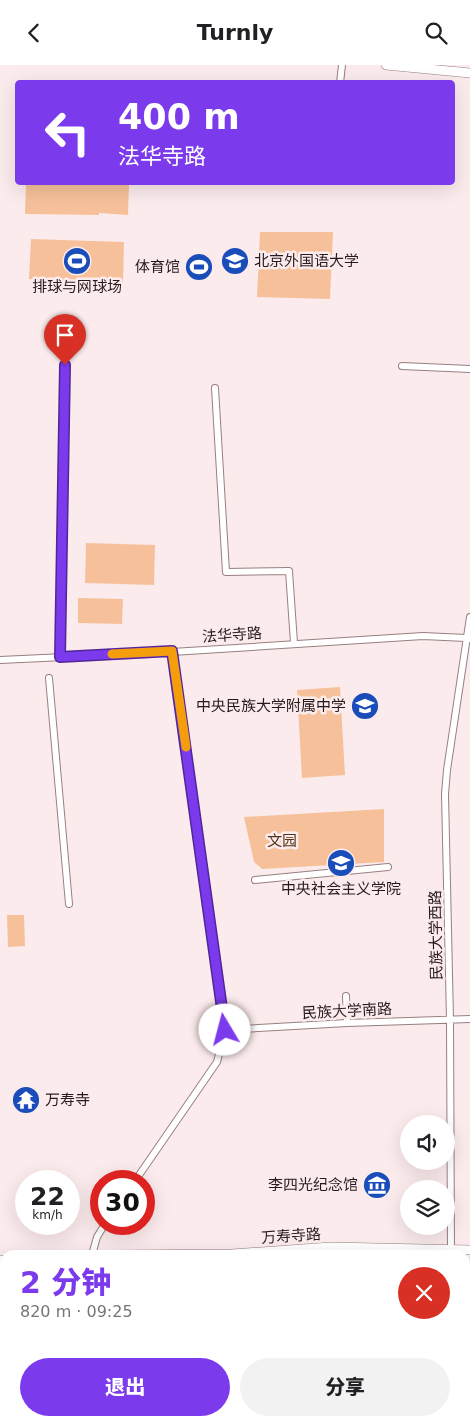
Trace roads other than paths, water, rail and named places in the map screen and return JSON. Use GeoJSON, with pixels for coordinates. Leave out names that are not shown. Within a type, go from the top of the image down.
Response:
{"type":"FeatureCollection","features":[{"type":"Feature","properties":{"kind":"street"},"geometry":{"type":"LineString","coordinates":[[340,80],[342,65]]}},
{"type":"Feature","properties":{"kind":"street"},"geometry":{"type":"LineString","coordinates":[[386,65],[470,73]]}},
{"type":"Feature","properties":{"kind":"street"},"geometry":{"type":"LineString","coordinates":[[60,657],[65,365]]}},
{"type":"Feature","properties":{"kind":"street"},"geometry":{"type":"LineString","coordinates":[[402,366],[470,369]]}},
{"type":"Feature","properties":{"kind":"street"},"geometry":{"type":"LineString","coordinates":[[215,388],[226,572],[289,571],[294,643]]}},
{"type":"Feature","properties":{"kind":"street","name":"民族大学西路"},"geometry":{"type":"LineString","coordinates":[[451,1250],[450,1019],[445,794],[470,617]]}},
{"type":"Feature","properties":{"kind":"street","name":"法华寺路"},"geometry":{"type":"LineString","coordinates":[[0,660],[423,636],[468,639]]}},
{"type":"Feature","properties":{"kind":"street"},"geometry":{"type":"LineString","coordinates":[[143,1170],[217,1061],[225,1030],[172,651]]}},
{"type":"Feature","properties":{"kind":"street"},"geometry":{"type":"LineString","coordinates":[[49,678],[69,904]]}},
{"type":"Feature","properties":{"kind":"street"},"geometry":{"type":"LineString","coordinates":[[255,880],[388,867]]}},
{"type":"Feature","properties":{"kind":"street"},"geometry":{"type":"LineString","coordinates":[[346,996],[347,1023]]}},
{"type":"Feature","properties":{"kind":"street","name":"民族大学南路"},"geometry":{"type":"LineString","coordinates":[[225,1030],[347,1023],[470,1019]]}},
{"type":"Feature","properties":{"kind":"street"},"geometry":{"type":"LineString","coordinates":[[93,1250],[98,1235]]}},
{"type":"Feature","properties":{"kind":"street","name":"万寿寺路"},"geometry":{"type":"LineString","coordinates":[[294,1250],[331,1247],[391,1250]]}},
{"type":"Feature","properties":{"kind":"place","name":"排球与网球场"},"geometry":{"type":"Point","coordinates":[77,261]}},
{"type":"Feature","properties":{"kind":"place","name":"北京外国语大学"},"geometry":{"type":"Point","coordinates":[235,261]}},
{"type":"Feature","properties":{"kind":"place","name":"体育馆"},"geometry":{"type":"Point","coordinates":[199,267]}},
{"type":"Feature","properties":{"kind":"place","name":"中央民族大学附属中学"},"geometry":{"type":"Point","coordinates":[365,706]}},
{"type":"Feature","properties":{"kind":"place","name":"中央社会主义学院"},"geometry":{"type":"Point","coordinates":[341,863]}},
{"type":"Feature","properties":{"kind":"place","name":"万寿寺"},"geometry":{"type":"Point","coordinates":[26,1100]}},
{"type":"Feature","properties":{"kind":"place","name":"李四光纪念馆"},"geometry":{"type":"Point","coordinates":[377,1185]}},
{"type":"Feature","properties":{"kind":"park label","name":"文园"},"geometry":{"type":"Point","coordinates":[282,841]}}]}
